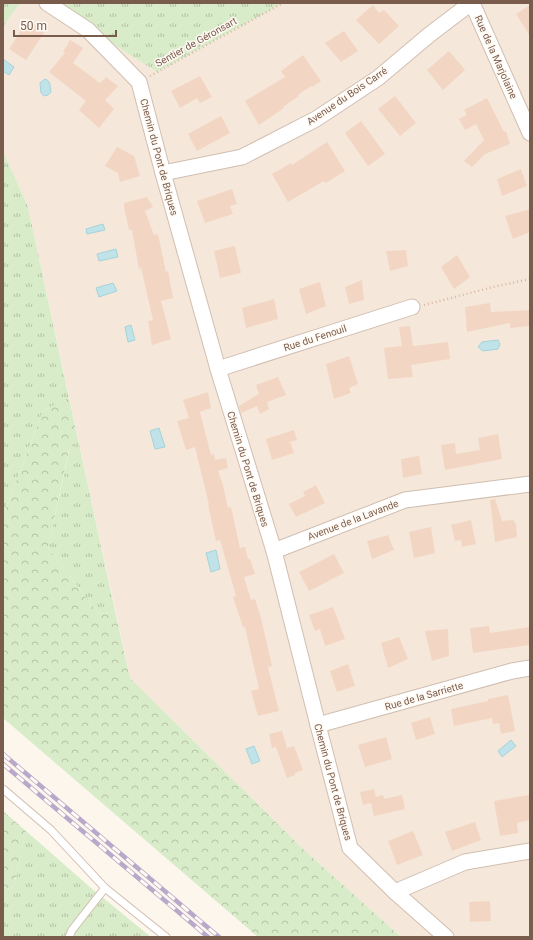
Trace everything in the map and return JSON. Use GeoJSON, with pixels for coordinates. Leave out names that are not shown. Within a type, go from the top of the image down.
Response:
{"type":"FeatureCollection","features":[{"type":"Feature","properties":{"kind":"street","name":"Chemin du Pont de Briques"},"geometry":{"type":"LineString","coordinates":[[47,3],[88,30],[138,82],[218,369],[274,551],[350,848],[446,937]]}},
{"type":"Feature","properties":{"kind":"street","name":"Rue de la Marjolaine"},"geometry":{"type":"LineString","coordinates":[[471,3],[530,133]]}},
{"type":"Feature","properties":{"kind":"street","name":"Avenue du Bois Carré"},"geometry":{"type":"LineString","coordinates":[[163,173],[242,157],[316,119],[378,78],[429,35],[471,3]]}},
{"type":"Feature","properties":{"kind":"street","name":"Rue du Fenouil"},"geometry":{"type":"LineString","coordinates":[[218,369],[412,307]]}},
{"type":"Feature","properties":{"kind":"street","name":"Avenue de la Lavande"},"geometry":{"type":"LineString","coordinates":[[274,551],[404,500],[530,484]]}},
{"type":"Feature","properties":{"kind":"street","name":"Rue de la Sarriette"},"geometry":{"type":"LineString","coordinates":[[318,725],[505,673],[530,668]]}},
{"type":"Feature","properties":{"kind":"street"},"geometry":{"type":"LineString","coordinates":[[396,892],[465,862],[530,851]]}},
{"type":"Feature","properties":{"kind":"lane"},"geometry":{"type":"LineString","coordinates":[[3,789],[51,830],[105,888],[166,937]]}},
{"type":"Feature","properties":{"kind":"lane"},"geometry":{"type":"LineString","coordinates":[[69,937],[72,930],[105,888]]}},
{"type":"Feature","properties":{"kind":"path","name":"Sentier de Géronsart"},"geometry":{"type":"LineString","coordinates":[[138,82],[283,3]]}},
{"type":"Feature","properties":{"kind":"path"},"geometry":{"type":"LineString","coordinates":[[412,307],[530,279]]}},
{"type":"Feature","properties":{"kind":"shaded area"},"geometry":{"type":"Polygon","coordinates":[[[20,3],[48,3],[157,72],[283,3],[530,3],[530,937],[401,937],[302,848],[130,678],[28,207],[3,151],[3,27],[20,3]]]}},
{"type":"Feature","properties":{"kind":"green space"},"geometry":{"type":"Polygon","coordinates":[[[3,3],[20,3],[3,27],[3,3]]]}},
{"type":"Feature","properties":{"kind":"green space"},"geometry":{"type":"Polygon","coordinates":[[[48,3],[283,3],[157,72],[48,3]]]}},
{"type":"Feature","properties":{"kind":"green space"},"geometry":{"type":"Polygon","coordinates":[[[3,151],[28,207],[69,398],[43,411],[3,516],[3,151]]]}},
{"type":"Feature","properties":{"kind":"green space"},"geometry":{"type":"Polygon","coordinates":[[[69,398],[78,439],[69,450],[48,548],[99,614],[115,611],[130,678],[302,848],[401,937],[258,937],[3,718],[3,516],[43,411],[69,398]]]}},
{"type":"Feature","properties":{"kind":"green space"},"geometry":{"type":"Polygon","coordinates":[[[78,439],[115,611],[99,614],[48,548],[71,443],[78,439]]]}},
{"type":"Feature","properties":{"kind":"green space"},"geometry":{"type":"Polygon","coordinates":[[[3,811],[26,831],[14,886],[3,891],[3,811]]]}},
{"type":"Feature","properties":{"kind":"green space"},"geometry":{"type":"Polygon","coordinates":[[[26,831],[91,888],[151,937],[3,937],[3,891],[14,886],[26,831]]]}},
{"type":"Feature","properties":{"kind":"water"},"geometry":{"type":"Polygon","coordinates":[[[3,59],[14,67],[9,75],[3,71],[3,59]]]}},
{"type":"Feature","properties":{"kind":"water"},"geometry":{"type":"Polygon","coordinates":[[[45,79],[49,82],[51,92],[44,96],[41,93],[40,83],[45,79]]]}},
{"type":"Feature","properties":{"kind":"water"},"geometry":{"type":"Polygon","coordinates":[[[103,224],[105,230],[87,234],[86,229],[103,224]]]}},
{"type":"Feature","properties":{"kind":"water"},"geometry":{"type":"Polygon","coordinates":[[[116,249],[118,257],[99,261],[97,254],[116,249]]]}},
{"type":"Feature","properties":{"kind":"water"},"geometry":{"type":"Polygon","coordinates":[[[113,283],[117,291],[99,297],[96,288],[113,283]]]}},
{"type":"Feature","properties":{"kind":"water"},"geometry":{"type":"Polygon","coordinates":[[[131,325],[135,340],[128,342],[125,327],[131,325]]]}},
{"type":"Feature","properties":{"kind":"water"},"geometry":{"type":"Polygon","coordinates":[[[498,340],[500,344],[498,349],[483,351],[478,347],[482,342],[498,340]]]}},
{"type":"Feature","properties":{"kind":"water"},"geometry":{"type":"Polygon","coordinates":[[[159,428],[165,447],[155,449],[150,431],[159,428]]]}},
{"type":"Feature","properties":{"kind":"water"},"geometry":{"type":"Polygon","coordinates":[[[216,550],[220,569],[211,572],[206,553],[216,550]]]}},
{"type":"Feature","properties":{"kind":"water"},"geometry":{"type":"Polygon","coordinates":[[[511,740],[516,746],[502,757],[498,751],[511,740]]]}},
{"type":"Feature","properties":{"kind":"water"},"geometry":{"type":"Polygon","coordinates":[[[254,746],[260,761],[252,764],[246,749],[254,746]]]}},
{"type":"Feature","properties":{"kind":"building"},"geometry":{"type":"Polygon","coordinates":[[[373,5],[379,13],[384,10],[399,26],[379,44],[356,20],[373,5]]]}},
{"type":"Feature","properties":{"kind":"building"},"geometry":{"type":"Polygon","coordinates":[[[530,5],[530,36],[516,14],[530,5]]]}},
{"type":"Feature","properties":{"kind":"building"},"geometry":{"type":"Polygon","coordinates":[[[28,20],[45,31],[26,60],[9,49],[28,20]]]}},
{"type":"Feature","properties":{"kind":"building"},"geometry":{"type":"Polygon","coordinates":[[[344,31],[358,51],[341,62],[325,43],[344,31]]]}},
{"type":"Feature","properties":{"kind":"building"},"geometry":{"type":"Polygon","coordinates":[[[70,40],[83,48],[73,63],[100,83],[106,77],[118,86],[105,100],[114,109],[99,128],[79,110],[86,101],[49,72],[65,53],[63,52],[70,40]]]}},
{"type":"Feature","properties":{"kind":"building"},"geometry":{"type":"Polygon","coordinates":[[[449,51],[465,70],[443,90],[427,70],[449,51]]]}},
{"type":"Feature","properties":{"kind":"building"},"geometry":{"type":"Polygon","coordinates":[[[303,55],[321,81],[298,95],[299,96],[283,107],[284,108],[259,125],[245,101],[285,77],[281,71],[303,55]]]}},
{"type":"Feature","properties":{"kind":"building"},"geometry":{"type":"Polygon","coordinates":[[[200,76],[212,97],[200,103],[197,98],[180,108],[171,91],[200,76]]]}},
{"type":"Feature","properties":{"kind":"building"},"geometry":{"type":"Polygon","coordinates":[[[395,96],[416,123],[400,136],[378,109],[395,96]]]}},
{"type":"Feature","properties":{"kind":"building"},"geometry":{"type":"Polygon","coordinates":[[[487,98],[504,132],[506,131],[510,144],[485,154],[472,167],[464,161],[484,140],[476,124],[465,130],[459,119],[467,115],[464,110],[487,98]]]}},
{"type":"Feature","properties":{"kind":"building"},"geometry":{"type":"Polygon","coordinates":[[[221,116],[230,133],[197,151],[188,134],[221,116]]]}},
{"type":"Feature","properties":{"kind":"building"},"geometry":{"type":"Polygon","coordinates":[[[361,121],[385,154],[368,166],[345,133],[361,121]]]}},
{"type":"Feature","properties":{"kind":"building"},"geometry":{"type":"Polygon","coordinates":[[[327,142],[345,171],[326,183],[324,181],[288,202],[272,174],[291,163],[292,165],[327,142]]]}},
{"type":"Feature","properties":{"kind":"building"},"geometry":{"type":"Polygon","coordinates":[[[117,147],[134,156],[140,176],[120,182],[118,173],[105,166],[117,147]]]}},
{"type":"Feature","properties":{"kind":"building"},"geometry":{"type":"Polygon","coordinates":[[[521,169],[527,186],[502,196],[497,179],[521,169]]]}},
{"type":"Feature","properties":{"kind":"building"},"geometry":{"type":"Polygon","coordinates":[[[232,189],[237,204],[230,206],[233,214],[205,223],[197,201],[232,189]]]}},
{"type":"Feature","properties":{"kind":"building"},"geometry":{"type":"Polygon","coordinates":[[[147,197],[153,207],[145,211],[154,235],[158,234],[166,272],[168,271],[173,298],[161,301],[171,339],[152,345],[148,321],[153,320],[141,268],[139,269],[132,230],[129,230],[124,207],[124,203],[147,197]]]}},
{"type":"Feature","properties":{"kind":"building"},"geometry":{"type":"Polygon","coordinates":[[[530,209],[530,232],[513,239],[505,216],[530,209]]]}},
{"type":"Feature","properties":{"kind":"building"},"geometry":{"type":"Polygon","coordinates":[[[235,246],[241,273],[220,278],[214,251],[235,246]]]}},
{"type":"Feature","properties":{"kind":"building"},"geometry":{"type":"Polygon","coordinates":[[[406,250],[408,266],[390,271],[386,251],[406,250]]]}},
{"type":"Feature","properties":{"kind":"building"},"geometry":{"type":"Polygon","coordinates":[[[457,255],[470,277],[454,289],[441,267],[457,255]]]}},
{"type":"Feature","properties":{"kind":"building"},"geometry":{"type":"Polygon","coordinates":[[[362,280],[364,300],[349,304],[345,287],[362,280]]]}},
{"type":"Feature","properties":{"kind":"building"},"geometry":{"type":"Polygon","coordinates":[[[320,282],[326,306],[306,314],[299,289],[320,282]]]}},
{"type":"Feature","properties":{"kind":"building"},"geometry":{"type":"Polygon","coordinates":[[[274,299],[278,319],[246,328],[242,308],[274,299]]]}},
{"type":"Feature","properties":{"kind":"building"},"geometry":{"type":"Polygon","coordinates":[[[490,303],[491,312],[530,310],[530,326],[510,328],[510,323],[467,332],[465,307],[490,303]]]}},
{"type":"Feature","properties":{"kind":"building"},"geometry":{"type":"Polygon","coordinates":[[[410,326],[413,346],[448,342],[450,359],[411,365],[413,377],[388,379],[384,348],[402,346],[399,327],[410,326]]]}},
{"type":"Feature","properties":{"kind":"building"},"geometry":{"type":"Polygon","coordinates":[[[349,356],[358,384],[349,388],[351,393],[334,399],[326,364],[349,356]]]}},
{"type":"Feature","properties":{"kind":"building"},"geometry":{"type":"Polygon","coordinates":[[[278,377],[286,395],[267,402],[269,409],[260,414],[257,406],[241,413],[239,406],[259,394],[256,385],[278,377]]]}},
{"type":"Feature","properties":{"kind":"building"},"geometry":{"type":"Polygon","coordinates":[[[208,392],[211,408],[200,412],[211,455],[214,454],[215,460],[226,458],[228,468],[218,471],[228,508],[231,507],[240,548],[245,547],[248,559],[250,559],[255,574],[244,577],[251,600],[255,599],[261,618],[272,666],[268,667],[279,711],[258,716],[251,691],[259,689],[245,627],[243,627],[233,597],[236,596],[220,540],[216,541],[195,447],[186,450],[177,421],[189,418],[183,400],[208,392]]]}},
{"type":"Feature","properties":{"kind":"building"},"geometry":{"type":"Polygon","coordinates":[[[294,430],[297,440],[290,442],[294,453],[272,460],[266,439],[294,430]]]}},
{"type":"Feature","properties":{"kind":"building"},"geometry":{"type":"Polygon","coordinates":[[[498,434],[502,459],[445,470],[441,445],[455,443],[456,454],[480,450],[478,438],[498,434]]]}},
{"type":"Feature","properties":{"kind":"building"},"geometry":{"type":"Polygon","coordinates":[[[419,456],[422,474],[403,478],[401,459],[419,456]]]}},
{"type":"Feature","properties":{"kind":"building"},"geometry":{"type":"Polygon","coordinates":[[[316,485],[325,503],[296,517],[289,504],[305,496],[303,492],[316,485]]]}},
{"type":"Feature","properties":{"kind":"building"},"geometry":{"type":"Polygon","coordinates":[[[495,499],[502,521],[514,520],[514,523],[516,523],[517,537],[495,542],[490,500],[495,499]]]}},
{"type":"Feature","properties":{"kind":"building"},"geometry":{"type":"Polygon","coordinates":[[[471,520],[476,544],[462,547],[461,540],[455,541],[451,525],[471,520]]]}},
{"type":"Feature","properties":{"kind":"building"},"geometry":{"type":"Polygon","coordinates":[[[431,527],[435,553],[414,558],[409,532],[431,527]]]}},
{"type":"Feature","properties":{"kind":"building"},"geometry":{"type":"Polygon","coordinates":[[[388,535],[394,550],[372,559],[367,541],[388,535]]]}},
{"type":"Feature","properties":{"kind":"building"},"geometry":{"type":"Polygon","coordinates":[[[334,554],[344,573],[309,591],[299,572],[334,554]]]}},
{"type":"Feature","properties":{"kind":"building"},"geometry":{"type":"Polygon","coordinates":[[[333,607],[345,639],[325,646],[320,629],[315,631],[309,615],[333,607]]]}},
{"type":"Feature","properties":{"kind":"building"},"geometry":{"type":"Polygon","coordinates":[[[489,626],[490,633],[529,627],[530,645],[473,653],[470,628],[489,626]]]}},
{"type":"Feature","properties":{"kind":"building"},"geometry":{"type":"Polygon","coordinates":[[[448,629],[449,656],[432,661],[425,631],[448,629]]]}},
{"type":"Feature","properties":{"kind":"building"},"geometry":{"type":"Polygon","coordinates":[[[399,637],[408,659],[388,668],[381,643],[399,637]]]}},
{"type":"Feature","properties":{"kind":"building"},"geometry":{"type":"Polygon","coordinates":[[[348,664],[355,686],[337,692],[330,671],[348,664]]]}},
{"type":"Feature","properties":{"kind":"building"},"geometry":{"type":"Polygon","coordinates":[[[508,695],[515,731],[501,734],[499,723],[493,724],[492,718],[454,726],[451,709],[508,695]]]}},
{"type":"Feature","properties":{"kind":"building"},"geometry":{"type":"Polygon","coordinates":[[[430,717],[435,734],[416,740],[411,723],[430,717]]]}},
{"type":"Feature","properties":{"kind":"building"},"geometry":{"type":"Polygon","coordinates":[[[282,731],[287,748],[294,746],[303,770],[287,778],[276,747],[272,748],[269,734],[282,731]]]}},
{"type":"Feature","properties":{"kind":"building"},"geometry":{"type":"Polygon","coordinates":[[[386,737],[392,759],[365,767],[358,745],[386,737]]]}},
{"type":"Feature","properties":{"kind":"building"},"geometry":{"type":"Polygon","coordinates":[[[374,789],[376,797],[383,795],[384,799],[402,795],[405,809],[374,816],[371,803],[363,805],[360,792],[374,789]]]}},
{"type":"Feature","properties":{"kind":"building"},"geometry":{"type":"Polygon","coordinates":[[[529,795],[530,820],[517,823],[518,833],[500,836],[494,801],[529,795]]]}},
{"type":"Feature","properties":{"kind":"building"},"geometry":{"type":"Polygon","coordinates":[[[475,822],[481,840],[452,851],[445,832],[475,822]]]}},
{"type":"Feature","properties":{"kind":"building"},"geometry":{"type":"Polygon","coordinates":[[[413,831],[423,855],[397,865],[388,841],[413,831]]]}},
{"type":"Feature","properties":{"kind":"building"},"geometry":{"type":"Polygon","coordinates":[[[490,901],[491,921],[470,922],[469,902],[490,901]]]}},
{"type":"Feature","properties":{"kind":"railway"},"geometry":{"type":"LineString","coordinates":[[3,754],[219,937]]}},
{"type":"Feature","properties":{"kind":"railway"},"geometry":{"type":"LineString","coordinates":[[3,764],[208,937]]}}]}
